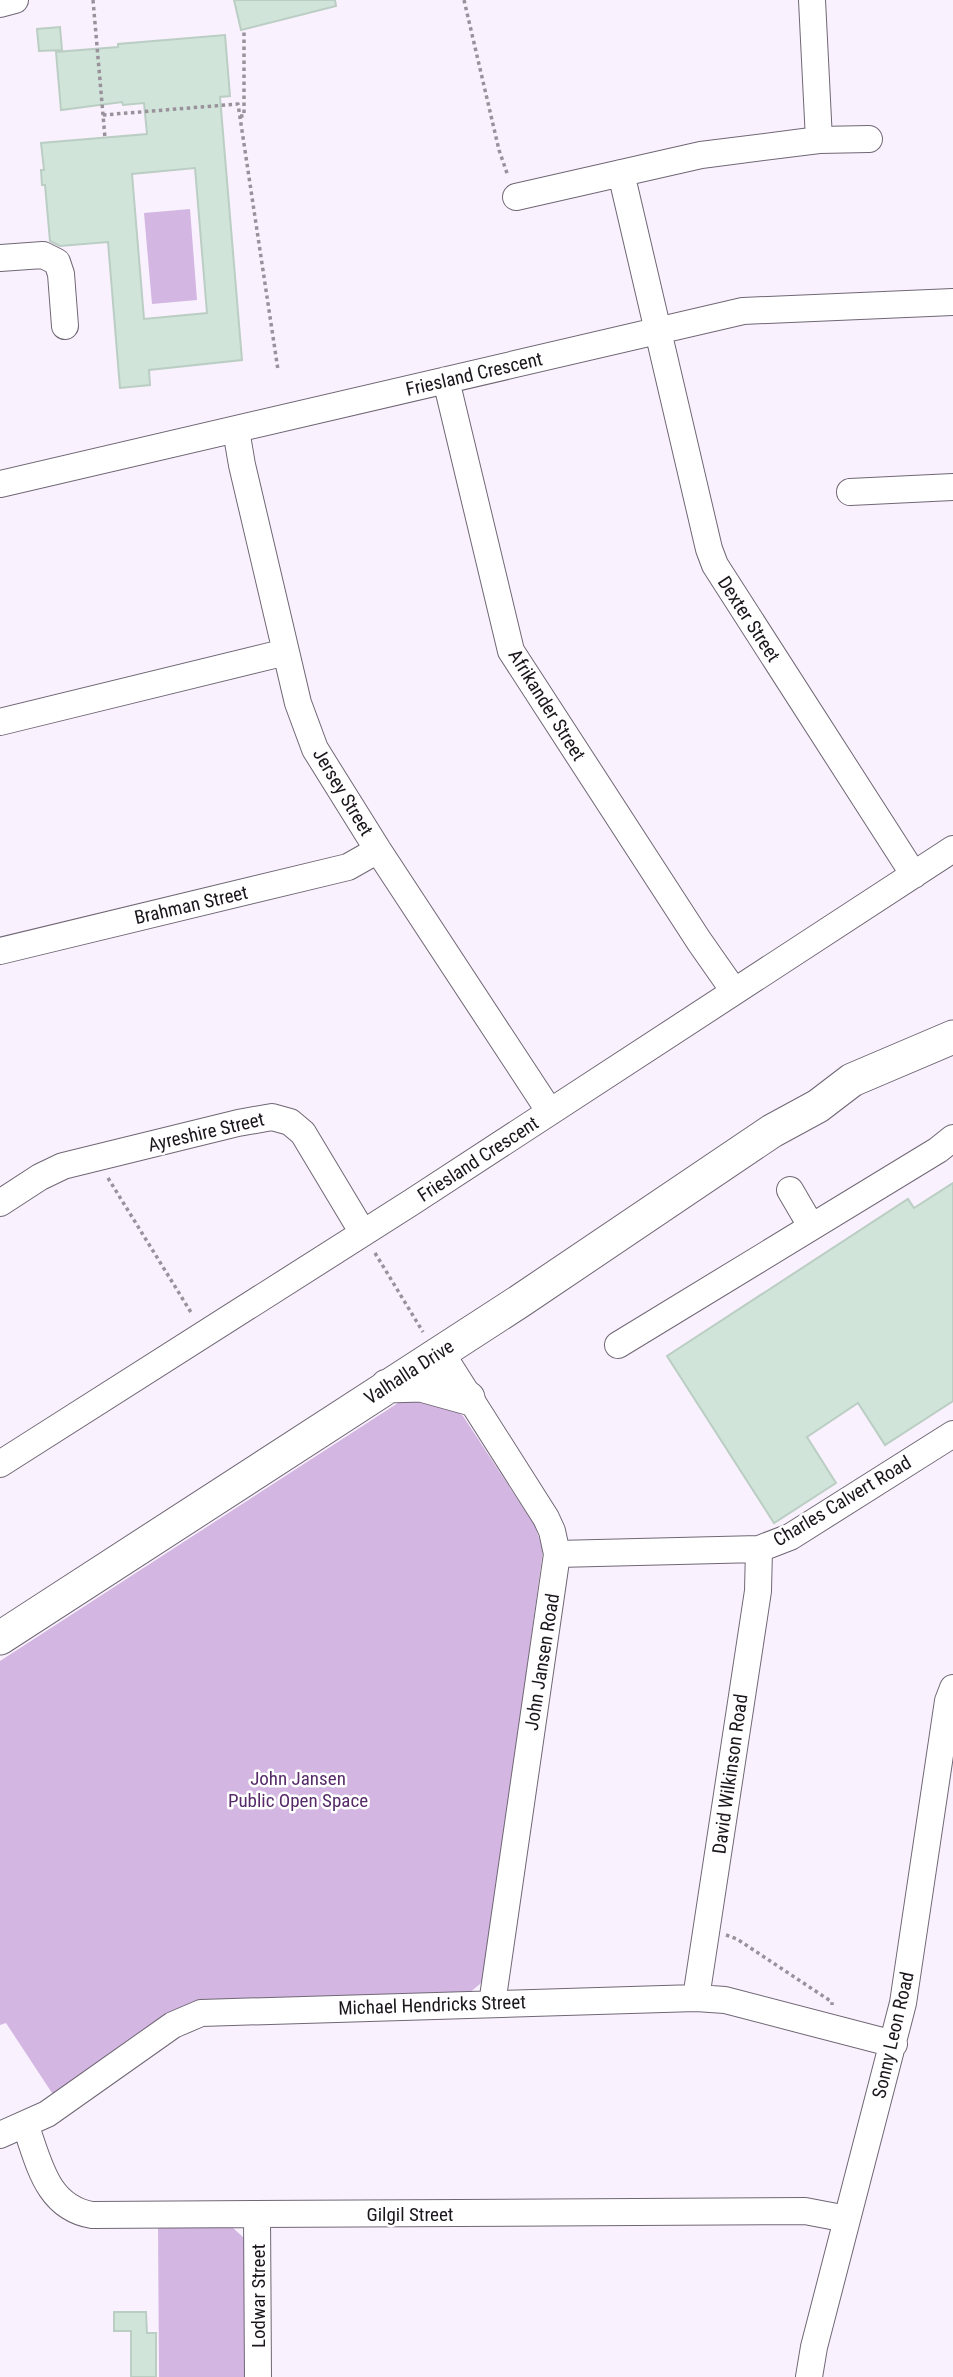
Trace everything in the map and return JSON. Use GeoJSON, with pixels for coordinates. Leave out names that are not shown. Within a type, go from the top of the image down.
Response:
{"type":"FeatureCollection","features":[{"type":"Feature","properties":{"kind":"main road","name":"Valhalla Drive"},"geometry":{"type":"LineString","coordinates":[[818,1106],[852,1080],[953,1037]]}},
{"type":"Feature","properties":{"kind":"main road","name":"Valhalla Drive"},"geometry":{"type":"LineString","coordinates":[[0,1638],[387,1386],[431,1342],[520,1301],[772,1131],[818,1106],[893,1077],[953,1059]]}},
{"type":"Feature","properties":{"kind":"main road"},"geometry":{"type":"LineString","coordinates":[[387,1386],[421,1385],[468,1398]]}},
{"type":"Feature","properties":{"kind":"street"},"geometry":{"type":"LineString","coordinates":[[0,4],[15,0]]}},
{"type":"Feature","properties":{"kind":"street"},"geometry":{"type":"LineString","coordinates":[[812,0],[819,140]]}},
{"type":"Feature","properties":{"kind":"street"},"geometry":{"type":"LineString","coordinates":[[516,197],[701,155],[819,140],[869,139]]}},
{"type":"Feature","properties":{"kind":"street","name":"Dexter Street"},"geometry":{"type":"LineString","coordinates":[[621,173],[709,549],[720,575],[914,875]]}},
{"type":"Feature","properties":{"kind":"street"},"geometry":{"type":"LineString","coordinates":[[0,258],[43,254],[53,258],[60,268],[65,326]]}},
{"type":"Feature","properties":{"kind":"street","name":"Friesland Crescent"},"geometry":{"type":"LineString","coordinates":[[0,484],[743,311],[953,302]]}},
{"type":"Feature","properties":{"kind":"street","name":"Afrikander Street"},"geometry":{"type":"LineString","coordinates":[[446,380],[511,651],[734,991]]}},
{"type":"Feature","properties":{"kind":"street","name":"Jersey Street"},"geometry":{"type":"LineString","coordinates":[[236,430],[298,703],[315,749],[550,1112]]}},
{"type":"Feature","properties":{"kind":"street"},"geometry":{"type":"LineString","coordinates":[[850,492],[953,487]]}},
{"type":"Feature","properties":{"kind":"street"},"geometry":{"type":"LineString","coordinates":[[0,722],[286,652]]}},
{"type":"Feature","properties":{"kind":"street","name":"Friesland Crescent"},"geometry":{"type":"LineString","coordinates":[[0,1464],[363,1233],[953,849]]}},
{"type":"Feature","properties":{"kind":"street","name":"Brahman Street"},"geometry":{"type":"LineString","coordinates":[[0,951],[348,867],[378,850]]}},
{"type":"Feature","properties":{"kind":"street","name":"Ayreshire Street"},"geometry":{"type":"LineString","coordinates":[[0,1203],[40,1177],[63,1166],[272,1117],[290,1122],[303,1133],[363,1233]]}},
{"type":"Feature","properties":{"kind":"street"},"geometry":{"type":"LineString","coordinates":[[618,1345],[938,1150],[953,1138]]}},
{"type":"Feature","properties":{"kind":"street"},"geometry":{"type":"LineString","coordinates":[[790,1190],[811,1226]]}},
{"type":"Feature","properties":{"kind":"street","name":"John Jansen Road"},"geometry":{"type":"LineString","coordinates":[[431,1342],[546,1518],[557,1554],[492,2004]]}},
{"type":"Feature","properties":{"kind":"street","name":"Charles Calvert Road"},"geometry":{"type":"LineString","coordinates":[[557,1554],[759,1549],[790,1537],[953,1434]]}},
{"type":"Feature","properties":{"kind":"street","name":"David Wilkinson Road"},"geometry":{"type":"LineString","coordinates":[[696,1998],[758,1591],[759,1549]]}},
{"type":"Feature","properties":{"kind":"street","name":"Sonny Leon Road"},"geometry":{"type":"LineString","coordinates":[[809,2377],[814,2347],[903,2003],[948,1701],[953,1688]]}},
{"type":"Feature","properties":{"kind":"street","name":"Michael Hendricks Street"},"geometry":{"type":"LineString","coordinates":[[0,2135],[53,2110],[173,2025],[201,2013],[696,1998],[725,2000],[894,2044]]}},
{"type":"Feature","properties":{"kind":"street","name":"Gilgil Street"},"geometry":{"type":"LineString","coordinates":[[25,2124],[50,2187],[66,2207],[92,2215],[805,2211],[847,2219]]}},
{"type":"Feature","properties":{"kind":"street","name":"Lodwar Street"},"geometry":{"type":"LineString","coordinates":[[257,2215],[258,2377]]}},
{"type":"Feature","properties":{"kind":"path"},"geometry":{"type":"LineString","coordinates":[[93,0],[105,138]]}},
{"type":"Feature","properties":{"kind":"path"},"geometry":{"type":"LineString","coordinates":[[464,0],[499,150],[516,197]]}},
{"type":"Feature","properties":{"kind":"path"},"geometry":{"type":"LineString","coordinates":[[240,116],[244,116],[244,29]]}},
{"type":"Feature","properties":{"kind":"path"},"geometry":{"type":"LineString","coordinates":[[103,115],[238,104],[278,370]]}},
{"type":"Feature","properties":{"kind":"path"},"geometry":{"type":"LineString","coordinates":[[96,1158],[204,1334]]}},
{"type":"Feature","properties":{"kind":"path"},"geometry":{"type":"LineString","coordinates":[[363,1233],[431,1342]]}},
{"type":"Feature","properties":{"kind":"path"},"geometry":{"type":"LineString","coordinates":[[707,1929],[737,1939],[832,2002],[833,2028]]}},
{"type":"Feature","properties":{"kind":"green space"},"geometry":{"type":"Polygon","coordinates":[[[190,209],[197,300],[152,304],[144,213],[190,209]]]}},
{"type":"Feature","properties":{"kind":"green space","name":"John Jansen Public Open Space"},"geometry":{"type":"Polygon","coordinates":[[[411,1399],[455,1409],[463,1416],[535,1526],[543,1550],[485,1977],[469,1993],[199,2003],[54,2096],[6,2023],[0,2025],[0,1661],[398,1403],[411,1399]]]}},
{"type":"Feature","properties":{"kind":"green space"},"geometry":{"type":"Polygon","coordinates":[[[158,2223],[232,2227],[244,2238],[251,2377],[159,2377],[158,2223]]]}},
{"type":"Feature","properties":{"kind":"building"},"geometry":{"type":"Polygon","coordinates":[[[234,0],[335,0],[336,6],[241,30],[234,0]]]}},
{"type":"Feature","properties":{"kind":"building"},"geometry":{"type":"Polygon","coordinates":[[[60,27],[62,50],[39,51],[37,29],[60,27]]]}},
{"type":"Feature","properties":{"kind":"building"},"geometry":{"type":"Polygon","coordinates":[[[225,35],[230,96],[220,97],[242,360],[149,370],[150,385],[120,388],[108,242],[60,246],[50,241],[41,170],[44,170],[41,143],[147,134],[144,103],[123,105],[122,102],[61,110],[56,52],[118,47],[118,44],[225,35]],[[195,168],[132,174],[144,319],[207,313],[195,168]]]}},
{"type":"Feature","properties":{"kind":"building"},"geometry":{"type":"Polygon","coordinates":[[[953,1183],[953,1401],[885,1445],[858,1403],[807,1437],[836,1483],[774,1523],[667,1356],[908,1199],[914,1208],[953,1183]]]}},
{"type":"Feature","properties":{"kind":"building"},"geometry":{"type":"Polygon","coordinates":[[[114,2312],[146,2312],[147,2333],[156,2333],[156,2377],[131,2377],[131,2331],[114,2331],[114,2312]]]}}]}
